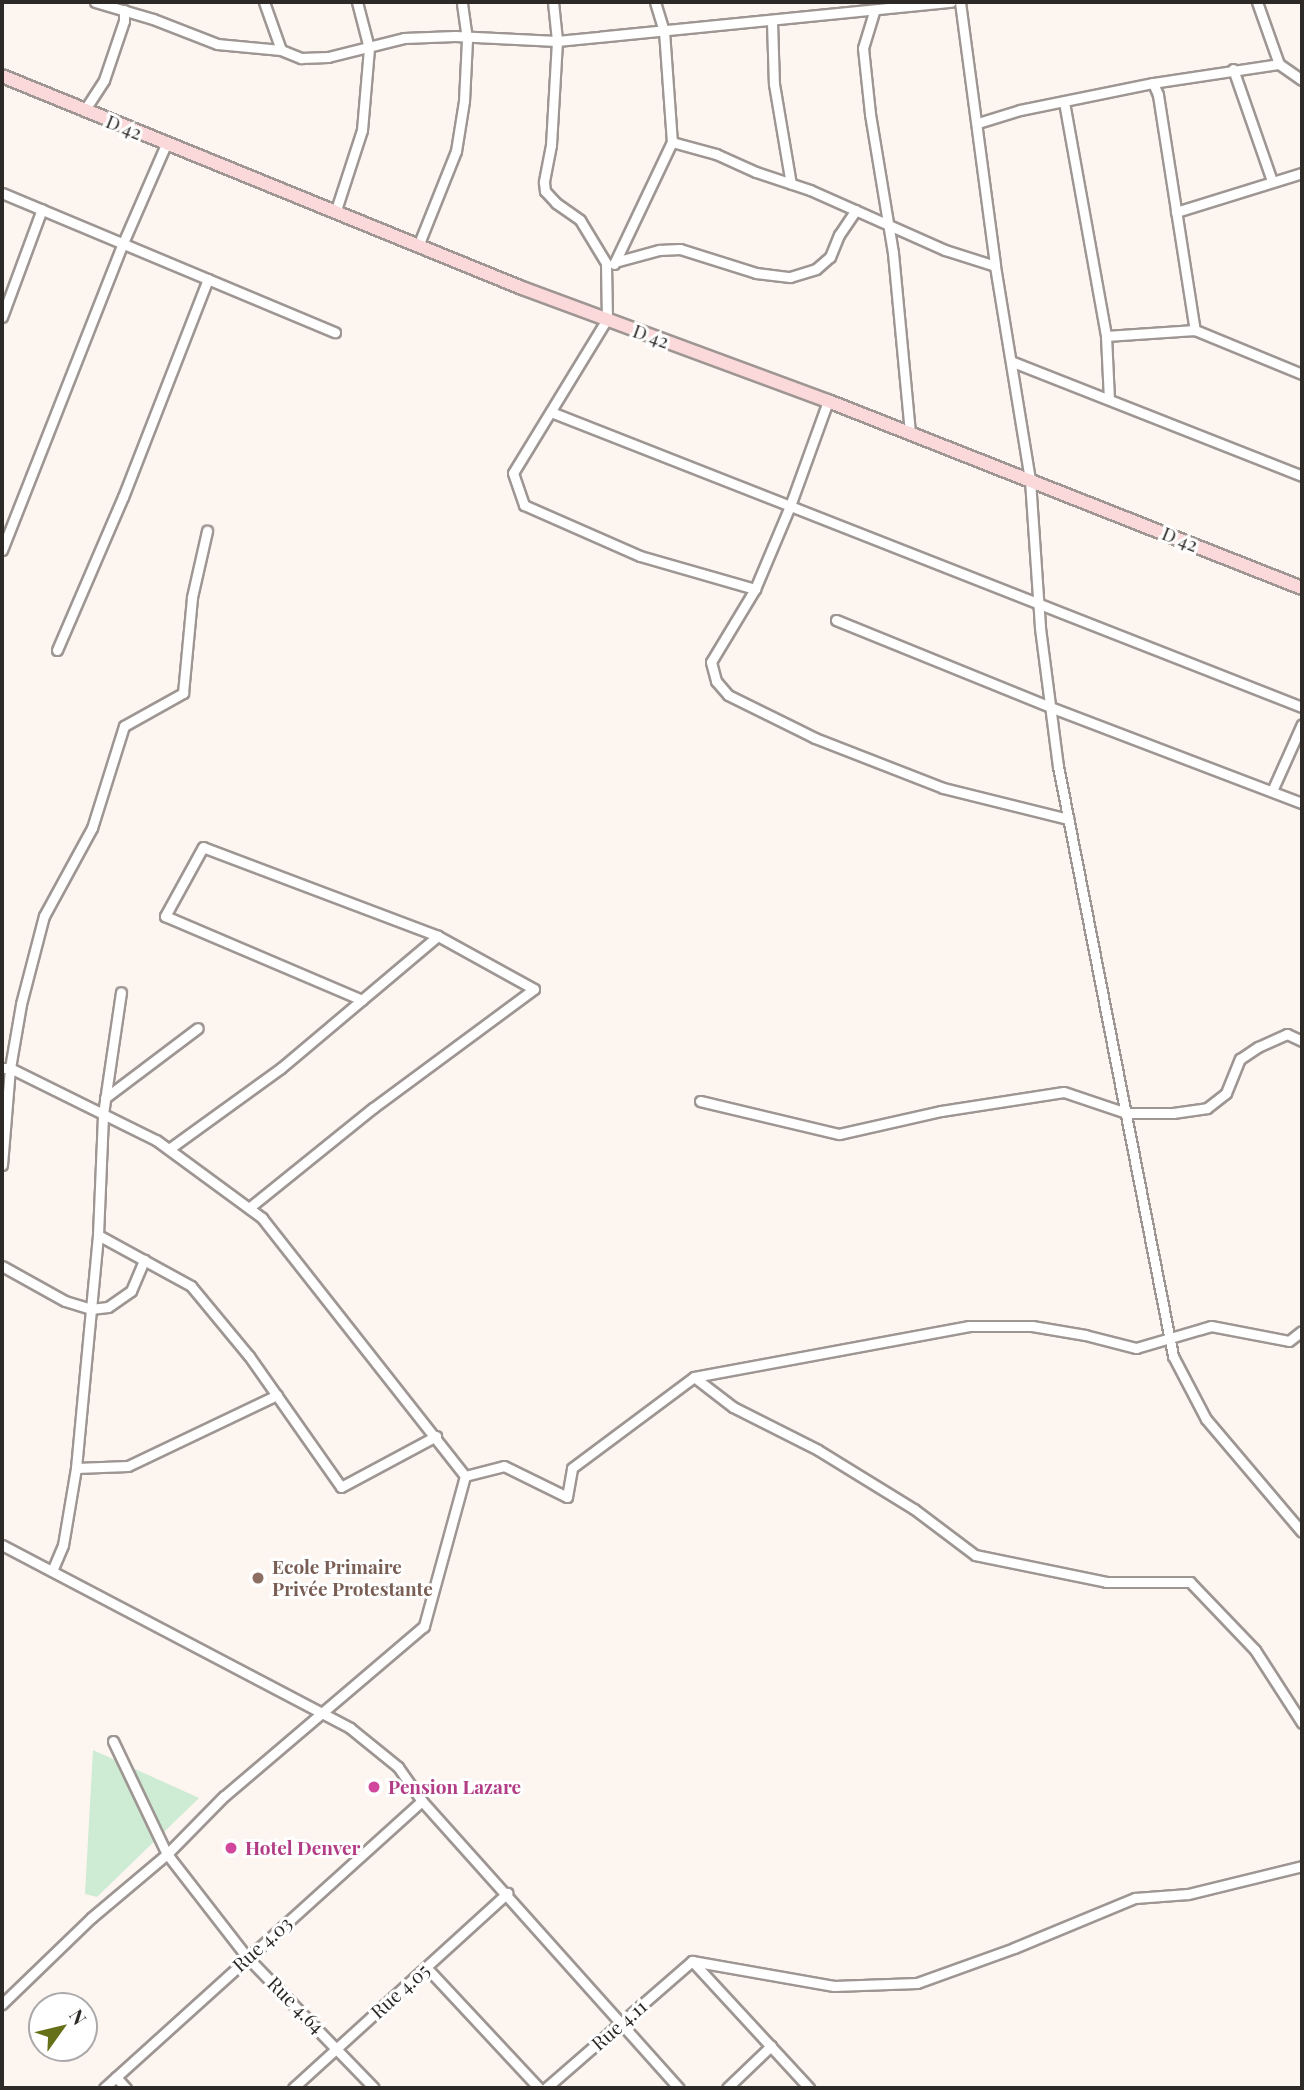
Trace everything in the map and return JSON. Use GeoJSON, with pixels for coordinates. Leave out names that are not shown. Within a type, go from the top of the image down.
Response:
{"type":"FeatureCollection","features":[{"type":"Feature","properties":{"kind":"street"},"geometry":{"type":"LineString","coordinates":[[95,2],[216,44],[281,50],[301,58],[328,57],[404,38],[455,36],[467,39],[557,41],[874,12],[951,2]]}},
{"type":"Feature","properties":{"kind":"street"},"geometry":{"type":"LineString","coordinates":[[264,2],[281,50]]}},
{"type":"Feature","properties":{"kind":"street"},"geometry":{"type":"LineString","coordinates":[[336,210],[362,130],[369,48],[358,2]]}},
{"type":"Feature","properties":{"kind":"street"},"geometry":{"type":"LineString","coordinates":[[418,246],[456,151],[464,101],[467,39],[462,2]]}},
{"type":"Feature","properties":{"kind":"street"},"geometry":{"type":"LineString","coordinates":[[554,2],[557,41],[545,191],[556,203],[580,220],[606,263],[607,319],[513,473],[524,505],[640,556],[755,589]]}},
{"type":"Feature","properties":{"kind":"street"},"geometry":{"type":"LineString","coordinates":[[608,276],[672,142],[664,31],[655,2]]}},
{"type":"Feature","properties":{"kind":"street"},"geometry":{"type":"LineString","coordinates":[[960,2],[995,266],[1013,362],[1030,480],[1038,604],[1050,707],[1068,819],[1170,1339],[1182,1377],[1206,1419],[1302,1532]]}},
{"type":"Feature","properties":{"kind":"street"},"geometry":{"type":"LineString","coordinates":[[1257,2],[1279,64],[1302,80]]}},
{"type":"Feature","properties":{"kind":"street"},"geometry":{"type":"LineString","coordinates":[[84,111],[104,80],[124,20],[124,10]]}},
{"type":"Feature","properties":{"kind":"street"},"geometry":{"type":"LineString","coordinates":[[874,12],[863,48],[870,114],[889,225],[910,433]]}},
{"type":"Feature","properties":{"kind":"street"},"geometry":{"type":"LineString","coordinates":[[772,22],[774,84],[791,184]]}},
{"type":"Feature","properties":{"kind":"street"},"geometry":{"type":"LineString","coordinates":[[978,123],[1020,110],[1153,83],[1279,64]]}},
{"type":"Feature","properties":{"kind":"street"},"geometry":{"type":"LineString","coordinates":[[1233,69],[1272,181]]}},
{"type":"Feature","properties":{"kind":"street","name":"D 42"},"geometry":{"type":"LineString","coordinates":[[2,76],[336,210],[418,246],[828,401],[1302,588]]}},
{"type":"Feature","properties":{"kind":"street"},"geometry":{"type":"LineString","coordinates":[[1153,83],[1158,95],[1195,330]]}},
{"type":"Feature","properties":{"kind":"street"},"geometry":{"type":"LineString","coordinates":[[1065,102],[1106,336],[1109,400]]}},
{"type":"Feature","properties":{"kind":"street"},"geometry":{"type":"LineString","coordinates":[[672,142],[716,154],[856,210],[944,250],[995,266]]}},
{"type":"Feature","properties":{"kind":"street"},"geometry":{"type":"LineString","coordinates":[[2,550],[123,243],[166,144]]}},
{"type":"Feature","properties":{"kind":"street"},"geometry":{"type":"LineString","coordinates":[[1176,212],[1302,173]]}},
{"type":"Feature","properties":{"kind":"street"},"geometry":{"type":"LineString","coordinates":[[2,193],[335,332]]}},
{"type":"Feature","properties":{"kind":"street"},"geometry":{"type":"LineString","coordinates":[[2,317],[6,294],[42,209]]}},
{"type":"Feature","properties":{"kind":"street"},"geometry":{"type":"LineString","coordinates":[[615,262],[659,250],[680,249],[756,273],[790,277],[816,269],[830,257],[839,235],[856,210]]}},
{"type":"Feature","properties":{"kind":"street"},"geometry":{"type":"LineString","coordinates":[[57,650],[122,497],[208,279]]}},
{"type":"Feature","properties":{"kind":"street"},"geometry":{"type":"LineString","coordinates":[[1106,336],[1195,330],[1302,374]]}},
{"type":"Feature","properties":{"kind":"street"},"geometry":{"type":"LineString","coordinates":[[1013,362],[1302,475]]}},
{"type":"Feature","properties":{"kind":"street"},"geometry":{"type":"LineString","coordinates":[[828,401],[790,506],[755,589],[712,662],[716,681],[728,695],[815,738],[943,788],[1068,819]]}},
{"type":"Feature","properties":{"kind":"street"},"geometry":{"type":"LineString","coordinates":[[551,412],[1302,707]]}},
{"type":"Feature","properties":{"kind":"street"},"geometry":{"type":"LineString","coordinates":[[2,1165],[6,1068],[44,916],[92,828],[124,726],[183,694],[192,597],[207,531]]}},
{"type":"Feature","properties":{"kind":"street"},"geometry":{"type":"LineString","coordinates":[[836,620],[1050,707],[1302,803]]}},
{"type":"Feature","properties":{"kind":"street"},"geometry":{"type":"LineString","coordinates":[[1272,791],[1302,724]]}},
{"type":"Feature","properties":{"kind":"street"},"geometry":{"type":"LineString","coordinates":[[248,1208],[373,1108],[534,989],[438,936],[202,847],[165,916],[362,1000]]}},
{"type":"Feature","properties":{"kind":"street"},"geometry":{"type":"LineString","coordinates":[[169,1149],[282,1068],[438,936]]}},
{"type":"Feature","properties":{"kind":"street"},"geometry":{"type":"LineString","coordinates":[[52,1571],[63,1545],[76,1468],[98,1235],[103,1114],[121,992]]}},
{"type":"Feature","properties":{"kind":"street"},"geometry":{"type":"LineString","coordinates":[[105,1098],[198,1028]]}},
{"type":"Feature","properties":{"kind":"street"},"geometry":{"type":"LineString","coordinates":[[700,1101],[839,1134],[941,1111],[1064,1092],[1126,1113],[1206,1108],[1226,1093],[1240,1059],[1287,1034],[1302,1041]]}},
{"type":"Feature","properties":{"kind":"street"},"geometry":{"type":"LineString","coordinates":[[6,1068],[169,1149],[262,1218],[465,1476]]}},
{"type":"Feature","properties":{"kind":"street"},"geometry":{"type":"LineString","coordinates":[[98,1235],[191,1286],[277,1395],[341,1487],[436,1436]]}},
{"type":"Feature","properties":{"kind":"street"},"geometry":{"type":"LineString","coordinates":[[2,1266],[65,1301],[91,1309],[108,1307],[131,1291],[144,1260]]}},
{"type":"Feature","properties":{"kind":"street"},"geometry":{"type":"LineString","coordinates":[[465,1476],[504,1466],[567,1497],[572,1468],[694,1377],[969,1326],[1032,1326],[1085,1335],[1136,1348],[1211,1326],[1289,1341],[1302,1331]]}},
{"type":"Feature","properties":{"kind":"street"},"geometry":{"type":"LineString","coordinates":[[694,1377],[733,1407],[818,1450],[914,1509],[975,1555],[1107,1582],[1190,1582],[1255,1650],[1302,1723]]}},
{"type":"Feature","properties":{"kind":"street"},"geometry":{"type":"LineString","coordinates":[[76,1468],[128,1466],[277,1395]]}},
{"type":"Feature","properties":{"kind":"street"},"geometry":{"type":"LineString","coordinates":[[2,2004],[91,1918],[167,1854],[224,1796],[424,1626],[465,1476]]}},
{"type":"Feature","properties":{"kind":"street"},"geometry":{"type":"LineString","coordinates":[[2,1545],[350,1728],[398,1768],[422,1801],[679,2088]]}},
{"type":"Feature","properties":{"kind":"street","name":"Rue 4.64"},"geometry":{"type":"LineString","coordinates":[[113,1741],[167,1854],[247,1957],[374,2088]]}},
{"type":"Feature","properties":{"kind":"street","name":"Rue 4.03"},"geometry":{"type":"LineString","coordinates":[[104,2088],[422,1801]]}},
{"type":"Feature","properties":{"kind":"street"},"geometry":{"type":"LineString","coordinates":[[692,1961],[834,1986],[917,1983],[1014,1948],[1135,1898],[1188,1895],[1302,1866]]}},
{"type":"Feature","properties":{"kind":"street","name":"Rue 4.05"},"geometry":{"type":"LineString","coordinates":[[293,2088],[507,1893]]}},
{"type":"Feature","properties":{"kind":"street"},"geometry":{"type":"LineString","coordinates":[[692,1961],[809,2088]]}},
{"type":"Feature","properties":{"kind":"street","name":"Rue 4.11"},"geometry":{"type":"LineString","coordinates":[[546,2088],[692,1961]]}},
{"type":"Feature","properties":{"kind":"street"},"geometry":{"type":"LineString","coordinates":[[426,1968],[538,2088]]}},
{"type":"Feature","properties":{"kind":"street"},"geometry":{"type":"LineString","coordinates":[[727,2088],[771,2046]]}},
{"type":"Feature","properties":{"kind":"street"},"geometry":{"type":"LineString","coordinates":[[116,2077],[126,2088]]}},
{"type":"Feature","properties":{"kind":"green space"},"geometry":{"type":"Polygon","coordinates":[[[93,1750],[199,1798],[97,1897],[85,1894],[93,1750]]]}},
{"type":"Feature","properties":{"kind":"place","name":"Ecole Primaire Privée Protestante"},"geometry":{"type":"Point","coordinates":[258,1578]}},
{"type":"Feature","properties":{"kind":"place","name":"Pension Lazare"},"geometry":{"type":"Point","coordinates":[374,1787]}},
{"type":"Feature","properties":{"kind":"place","name":"Hotel Denver"},"geometry":{"type":"Point","coordinates":[231,1848]}}]}
